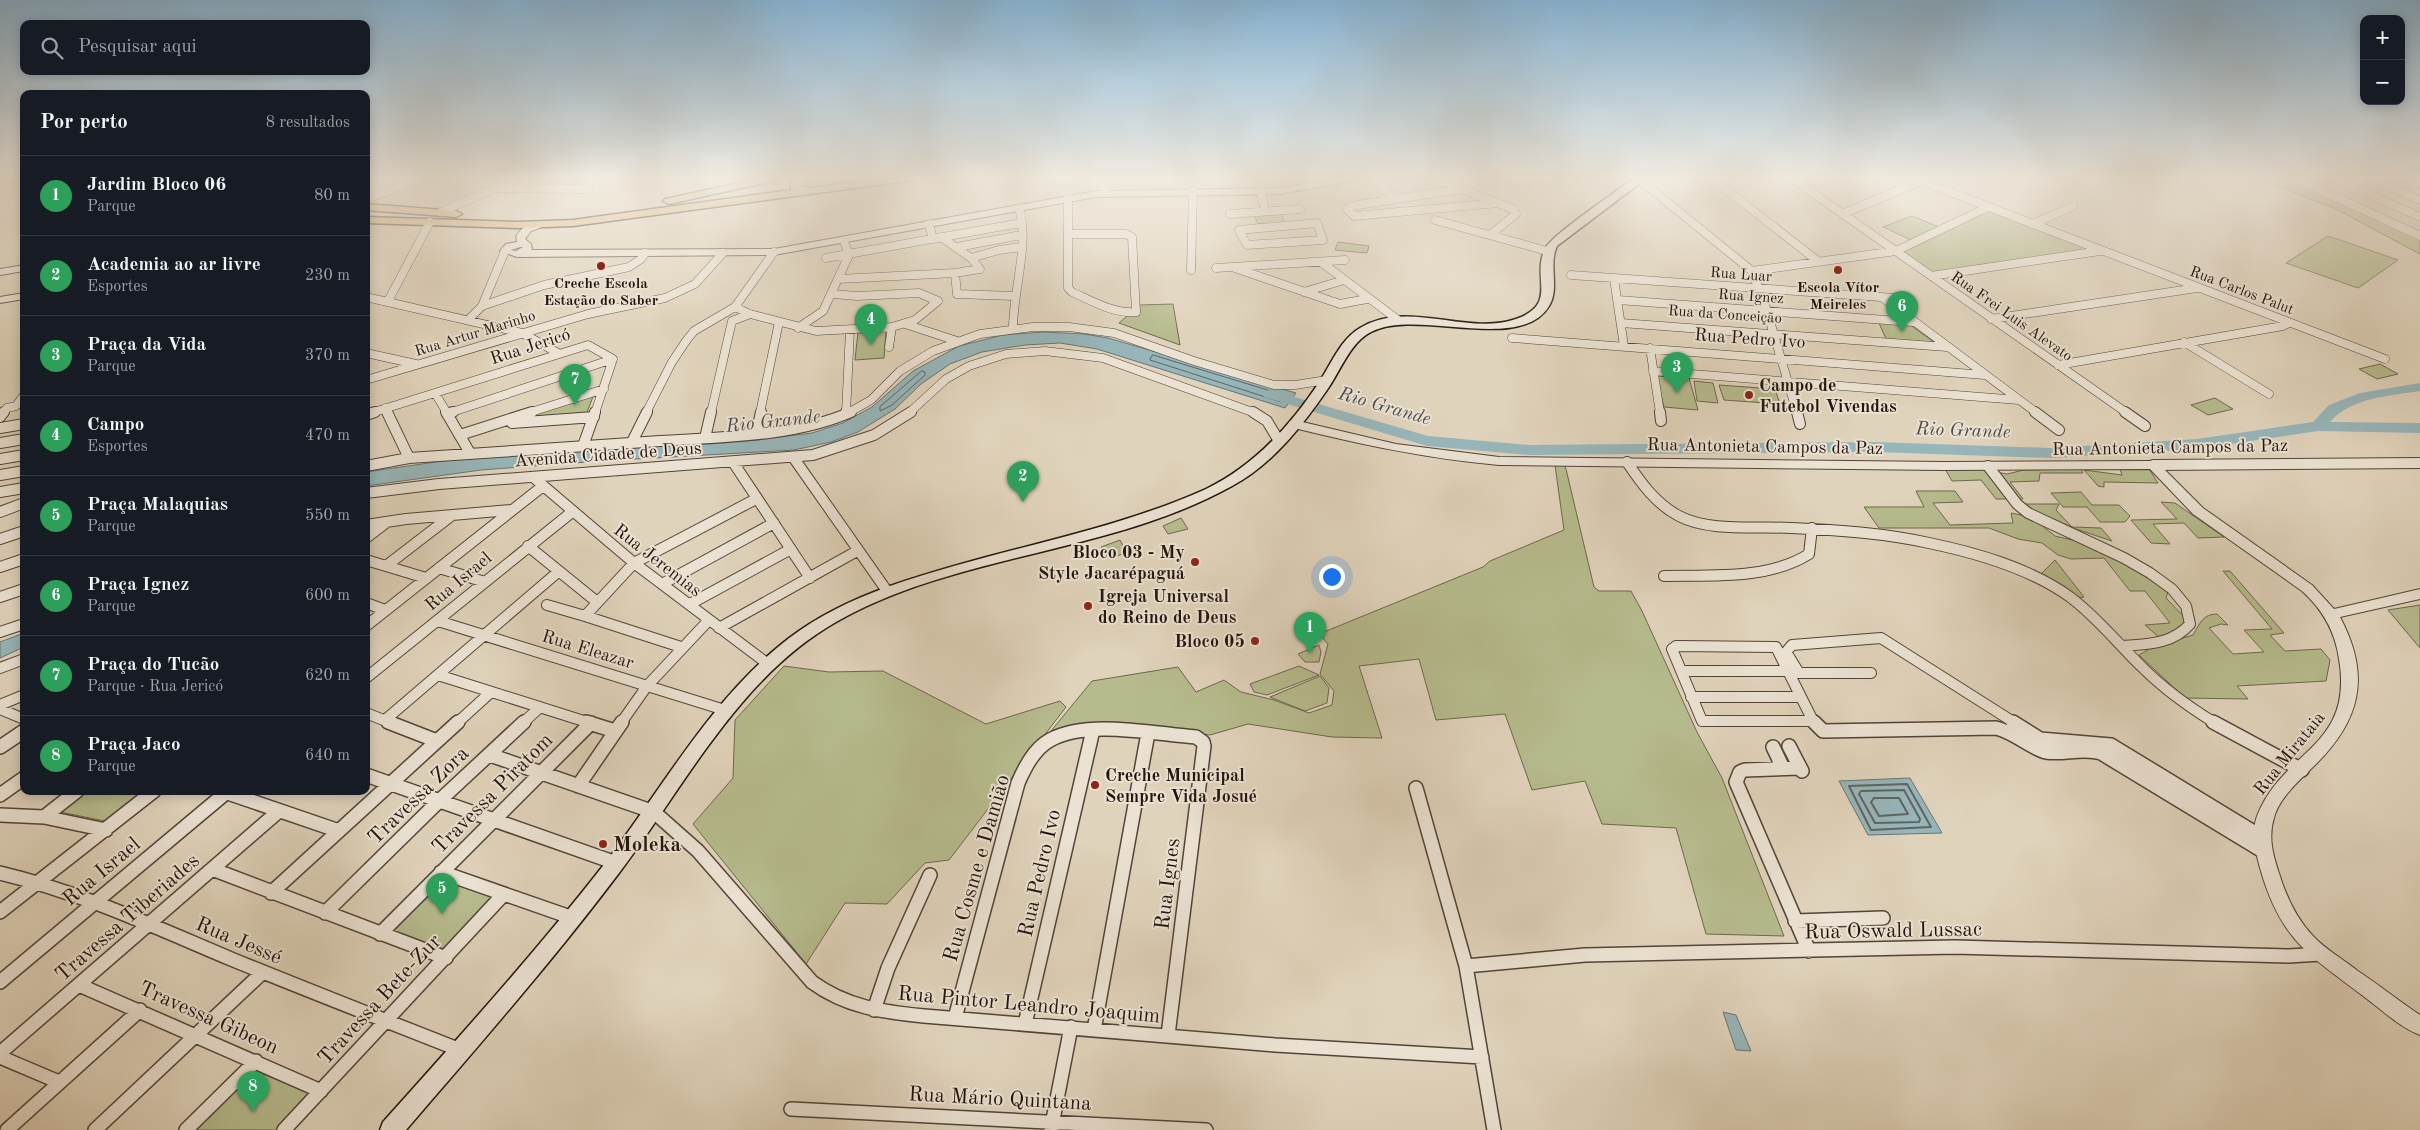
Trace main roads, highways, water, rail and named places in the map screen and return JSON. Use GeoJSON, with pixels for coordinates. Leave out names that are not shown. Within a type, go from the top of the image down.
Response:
{"type":"FeatureCollection","features":[{"type":"Feature","properties":{"kind":"main road"},"geometry":{"type":"LineString","coordinates":[[391,1130],[573,918],[728,711],[768,664],[795,642],[831,617],[887,590],[1130,523],[1177,506],[1237,477],[1278,441],[1295,423],[1317,396],[1356,337],[1378,324],[1398,320],[1490,325],[1528,318],[1539,311],[1547,299],[1548,251],[1553,244],[1572,230]]}},
{"type":"Feature","properties":{"kind":"water"},"geometry":{"type":"Polygon","coordinates":[[[1044,332],[1084,334],[1108,338],[1296,393],[1285,408],[1097,349],[1060,343],[1025,345],[982,352],[950,364],[921,384],[895,409],[858,432],[831,442],[794,450],[481,470],[370,485],[370,471],[471,457],[756,440],[812,433],[843,423],[872,407],[913,371],[959,346],[1003,335],[1044,332]]]}},
{"type":"Feature","properties":{"kind":"water"},"geometry":{"type":"Polygon","coordinates":[[[20,634],[20,649],[0,658],[0,642],[20,634]]]}},
{"type":"Feature","properties":{"kind":"water"},"geometry":{"type":"Polygon","coordinates":[[[1910,778],[1942,833],[1868,835],[1839,781],[1910,778]]]}},
{"type":"Feature","properties":{"kind":"water"},"geometry":{"type":"Polygon","coordinates":[[[1723,1012],[1736,1015],[1751,1051],[1736,1050],[1723,1012]]]}},
{"type":"Feature","properties":{"kind":"waterway","name":"Rio Grande"},"geometry":{"type":"LineString","coordinates":[[2318,426],[2334,408],[2365,396],[2420,387]]}},
{"type":"Feature","properties":{"kind":"waterway","name":"Rio Grande"},"geometry":{"type":"LineString","coordinates":[[1269,394],[1427,441],[1530,450],[1876,447],[2051,453],[2197,444],[2318,426]]}},
{"type":"Feature","properties":{"kind":"waterway"},"geometry":{"type":"LineString","coordinates":[[2318,426],[2420,428]]}},
{"type":"Feature","properties":{"kind":"place","name":"Creche Escola Estação do Saber"},"geometry":{"type":"Point","coordinates":[601,266]}},
{"type":"Feature","properties":{"kind":"place","name":"Escola Vítor Meireles"},"geometry":{"type":"Point","coordinates":[1838,270]}},
{"type":"Feature","properties":{"kind":"place","name":"Praça Ignez"},"geometry":{"type":"Point","coordinates":[1902,332]}},
{"type":"Feature","properties":{"kind":"place","name":"Campo"},"geometry":{"type":"Point","coordinates":[871,345]}},
{"type":"Feature","properties":{"kind":"place","name":"Praça da Vida"},"geometry":{"type":"Point","coordinates":[1677,393]}},
{"type":"Feature","properties":{"kind":"place","name":"Campo de Futebol Vivendas"},"geometry":{"type":"Point","coordinates":[1749,395]}},
{"type":"Feature","properties":{"kind":"place","name":"Praça do Tucão"},"geometry":{"type":"Point","coordinates":[575,405]}},
{"type":"Feature","properties":{"kind":"place","name":"Academia ao ar livre"},"geometry":{"type":"Point","coordinates":[1023,502]}},
{"type":"Feature","properties":{"kind":"place","name":"Bloco 03 - My Style Jacarépaguá"},"geometry":{"type":"Point","coordinates":[1195,562]}},
{"type":"Feature","properties":{"kind":"place","name":"Igreja Universal do Reino de Deus"},"geometry":{"type":"Point","coordinates":[1088,606]}},
{"type":"Feature","properties":{"kind":"place","name":"Bloco 05"},"geometry":{"type":"Point","coordinates":[1255,641]}},
{"type":"Feature","properties":{"kind":"place","name":"Jardim Bloco 06"},"geometry":{"type":"Point","coordinates":[1310,653]}},
{"type":"Feature","properties":{"kind":"place","name":"Creche Municipal Sempre Vida Josué"},"geometry":{"type":"Point","coordinates":[1095,785]}},
{"type":"Feature","properties":{"kind":"place","name":"Moleka"},"geometry":{"type":"Point","coordinates":[603,844]}},
{"type":"Feature","properties":{"kind":"place","name":"Praça Malaquias"},"geometry":{"type":"Point","coordinates":[442,914]}},
{"type":"Feature","properties":{"kind":"place","name":"Praça Jaco"},"geometry":{"type":"Point","coordinates":[253,1112]}}]}
